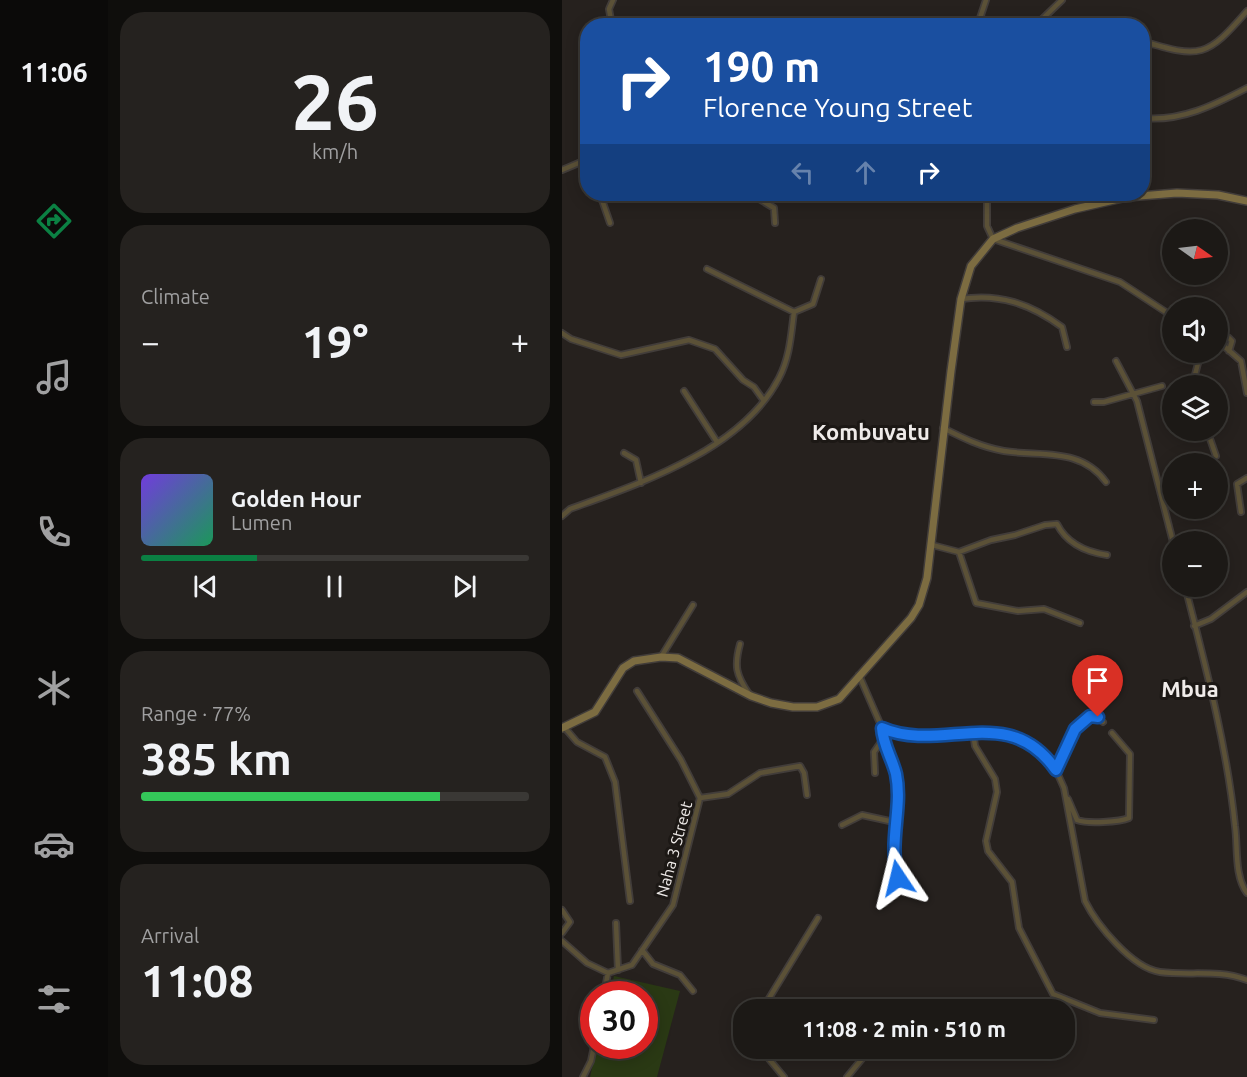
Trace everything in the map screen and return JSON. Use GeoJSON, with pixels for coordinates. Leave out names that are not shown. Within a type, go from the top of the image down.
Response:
{"type":"FeatureCollection","features":[{"type":"Feature","properties":{"kind":"street"},"geometry":{"type":"LineString","coordinates":[[611,18],[609,9],[613,0]]}},
{"type":"Feature","properties":{"kind":"street"},"geometry":{"type":"LineString","coordinates":[[980,18],[986,0]]}},
{"type":"Feature","properties":{"kind":"street"},"geometry":{"type":"LineString","coordinates":[[1043,18],[1062,0]]}},
{"type":"Feature","properties":{"kind":"street"},"geometry":{"type":"LineString","coordinates":[[1150,43],[1181,53],[1199,51],[1222,40],[1246,10]]}},
{"type":"Feature","properties":{"kind":"street"},"geometry":{"type":"LineString","coordinates":[[1150,118],[1174,117],[1199,111],[1246,88]]}},
{"type":"Feature","properties":{"kind":"street"},"geometry":{"type":"LineString","coordinates":[[562,170],[580,162]]}},
{"type":"Feature","properties":{"kind":"street"},"geometry":{"type":"LineString","coordinates":[[1150,195],[1177,193],[1218,195],[1246,201]]}},
{"type":"Feature","properties":{"kind":"street"},"geometry":{"type":"LineString","coordinates":[[602,201],[610,223]]}},
{"type":"Feature","properties":{"kind":"street"},"geometry":{"type":"LineString","coordinates":[[762,201],[774,208],[775,223]]}},
{"type":"Feature","properties":{"kind":"street"},"geometry":{"type":"LineString","coordinates":[[987,201],[987,226],[993,239],[1120,282],[1162,309]]}},
{"type":"Feature","properties":{"kind":"street"},"geometry":{"type":"LineString","coordinates":[[630,901],[615,782],[605,757],[577,742],[563,728],[595,712],[623,668],[634,661],[661,657],[678,658],[751,696],[793,707],[817,708],[839,699],[911,618],[919,605],[927,578],[932,545],[943,428],[961,299],[971,266],[993,239],[1017,228],[1075,209],[1110,201]]}},
{"type":"Feature","properties":{"kind":"street"},"geometry":{"type":"LineString","coordinates":[[707,270],[794,312],[813,304],[822,279]]}},
{"type":"Feature","properties":{"kind":"street"},"geometry":{"type":"LineString","coordinates":[[961,299],[983,296],[1024,304],[1062,327],[1067,347]]}},
{"type":"Feature","properties":{"kind":"street"},"geometry":{"type":"LineString","coordinates":[[562,516],[570,509],[641,483],[695,459],[764,401],[780,378],[792,341],[794,312]]}},
{"type":"Feature","properties":{"kind":"street"},"geometry":{"type":"LineString","coordinates":[[562,333],[571,339],[621,355],[689,340],[715,349],[743,380],[754,387],[764,401]]}},
{"type":"Feature","properties":{"kind":"street"},"geometry":{"type":"LineString","coordinates":[[1229,338],[1232,342],[1229,351],[1242,361],[1246,393]]}},
{"type":"Feature","properties":{"kind":"street"},"geometry":{"type":"LineString","coordinates":[[1116,361],[1134,395],[1170,531]]}},
{"type":"Feature","properties":{"kind":"street"},"geometry":{"type":"LineString","coordinates":[[1094,402],[1134,395],[1162,386]]}},
{"type":"Feature","properties":{"kind":"street"},"geometry":{"type":"LineString","coordinates":[[684,391],[717,442]]}},
{"type":"Feature","properties":{"kind":"street"},"geometry":{"type":"LineString","coordinates":[[943,428],[984,447],[1063,455],[1096,467],[1106,482]]}},
{"type":"Feature","properties":{"kind":"street"},"geometry":{"type":"LineString","coordinates":[[624,453],[636,460],[641,483]]}},
{"type":"Feature","properties":{"kind":"street"},"geometry":{"type":"LineString","coordinates":[[1241,512],[1237,484],[1246,478]]}},
{"type":"Feature","properties":{"kind":"street"},"geometry":{"type":"LineString","coordinates":[[932,545],[959,552],[991,540],[1045,525],[1057,524],[1061,533],[1072,543],[1097,554],[1107,555]]}},
{"type":"Feature","properties":{"kind":"street"},"geometry":{"type":"LineString","coordinates":[[959,552],[976,603],[1018,611],[1044,609],[1080,623]]}},
{"type":"Feature","properties":{"kind":"street"},"geometry":{"type":"LineString","coordinates":[[1194,626],[1211,619],[1246,592]]}},
{"type":"Feature","properties":{"kind":"street"},"geometry":{"type":"LineString","coordinates":[[1187,597],[1223,752],[1235,824],[1238,865],[1246,893]]}},
{"type":"Feature","properties":{"kind":"street"},"geometry":{"type":"LineString","coordinates":[[661,657],[693,605]]}},
{"type":"Feature","properties":{"kind":"street"},"geometry":{"type":"LineString","coordinates":[[740,644],[734,665],[738,678],[751,696]]}},
{"type":"Feature","properties":{"kind":"street"},"geometry":{"type":"LineString","coordinates":[[859,675],[882,728],[883,740],[896,774],[893,852],[902,884]]}},
{"type":"Feature","properties":{"kind":"street","name":"Naha 3 Street"},"geometry":{"type":"LineString","coordinates":[[608,974],[632,965],[673,906],[700,798],[681,760],[637,691]]}},
{"type":"Feature","properties":{"kind":"street"},"geometry":{"type":"LineString","coordinates":[[1056,770],[1075,729],[1090,716],[1098,717],[1103,722]]}},
{"type":"Feature","properties":{"kind":"street"},"geometry":{"type":"LineString","coordinates":[[882,728],[904,735],[1000,733],[1024,740],[1041,752],[1056,770],[1077,820],[1085,823],[1123,821],[1129,818],[1130,754],[1112,733]]}},
{"type":"Feature","properties":{"kind":"street"},"geometry":{"type":"LineString","coordinates":[[973,732],[975,746],[995,779],[997,792],[986,841],[988,850],[1012,882],[1019,928],[1052,994],[1100,1013],[1154,1020]]}},
{"type":"Feature","properties":{"kind":"street"},"geometry":{"type":"LineString","coordinates":[[875,773],[874,752],[883,740]]}},
{"type":"Feature","properties":{"kind":"street"},"geometry":{"type":"LineString","coordinates":[[700,798],[728,794],[760,773],[800,766],[804,773],[807,795]]}},
{"type":"Feature","properties":{"kind":"street"},"geometry":{"type":"LineString","coordinates":[[1065,791],[1086,901],[1092,914],[1115,941],[1141,965],[1159,972],[1228,973],[1246,980]]}},
{"type":"Feature","properties":{"kind":"street"},"geometry":{"type":"LineString","coordinates":[[842,825],[862,815],[894,822]]}},
{"type":"Feature","properties":{"kind":"street"},"geometry":{"type":"LineString","coordinates":[[562,910],[570,922],[562,933]]}},
{"type":"Feature","properties":{"kind":"street"},"geometry":{"type":"LineString","coordinates":[[768,999],[818,918]]}},
{"type":"Feature","properties":{"kind":"street"},"geometry":{"type":"LineString","coordinates":[[616,923],[618,970]]}},
{"type":"Feature","properties":{"kind":"street"},"geometry":{"type":"LineString","coordinates":[[562,941],[587,963],[608,974],[607,981]]}},
{"type":"Feature","properties":{"kind":"street"},"geometry":{"type":"LineString","coordinates":[[642,950],[653,964],[680,975],[693,991]]}},
{"type":"Feature","properties":{"kind":"street"},"geometry":{"type":"LineString","coordinates":[[583,1077],[591,1059]]}},
{"type":"Feature","properties":{"kind":"street"},"geometry":{"type":"LineString","coordinates":[[769,1059],[784,1077]]}},
{"type":"Feature","properties":{"kind":"street"},"geometry":{"type":"LineString","coordinates":[[847,1077],[862,1059]]}},
{"type":"Feature","properties":{"kind":"green space"},"geometry":{"type":"Polygon","coordinates":[[[614,976],[636,981],[613,981],[614,976]]]}},
{"type":"Feature","properties":{"kind":"green space"},"geometry":{"type":"Polygon","coordinates":[[[658,986],[680,991],[657,1077],[590,1077],[594,1059],[658,1059],[658,986]]]}},
{"type":"Feature","properties":{"kind":"district","name":"Kombuvatu"},"geometry":{"type":"Point","coordinates":[871,431]}},
{"type":"Feature","properties":{"kind":"district","name":"Mbua"},"geometry":{"type":"Point","coordinates":[1190,688]}},
{"type":"Feature","properties":{"kind":"route"},"geometry":{"type":"LineString","coordinates":[[898,878],[893,852],[896,774],[883,740],[882,728],[904,735],[962,732],[1013,735],[1041,752],[1056,770],[1075,729],[1090,716],[1098,717]]}}]}
